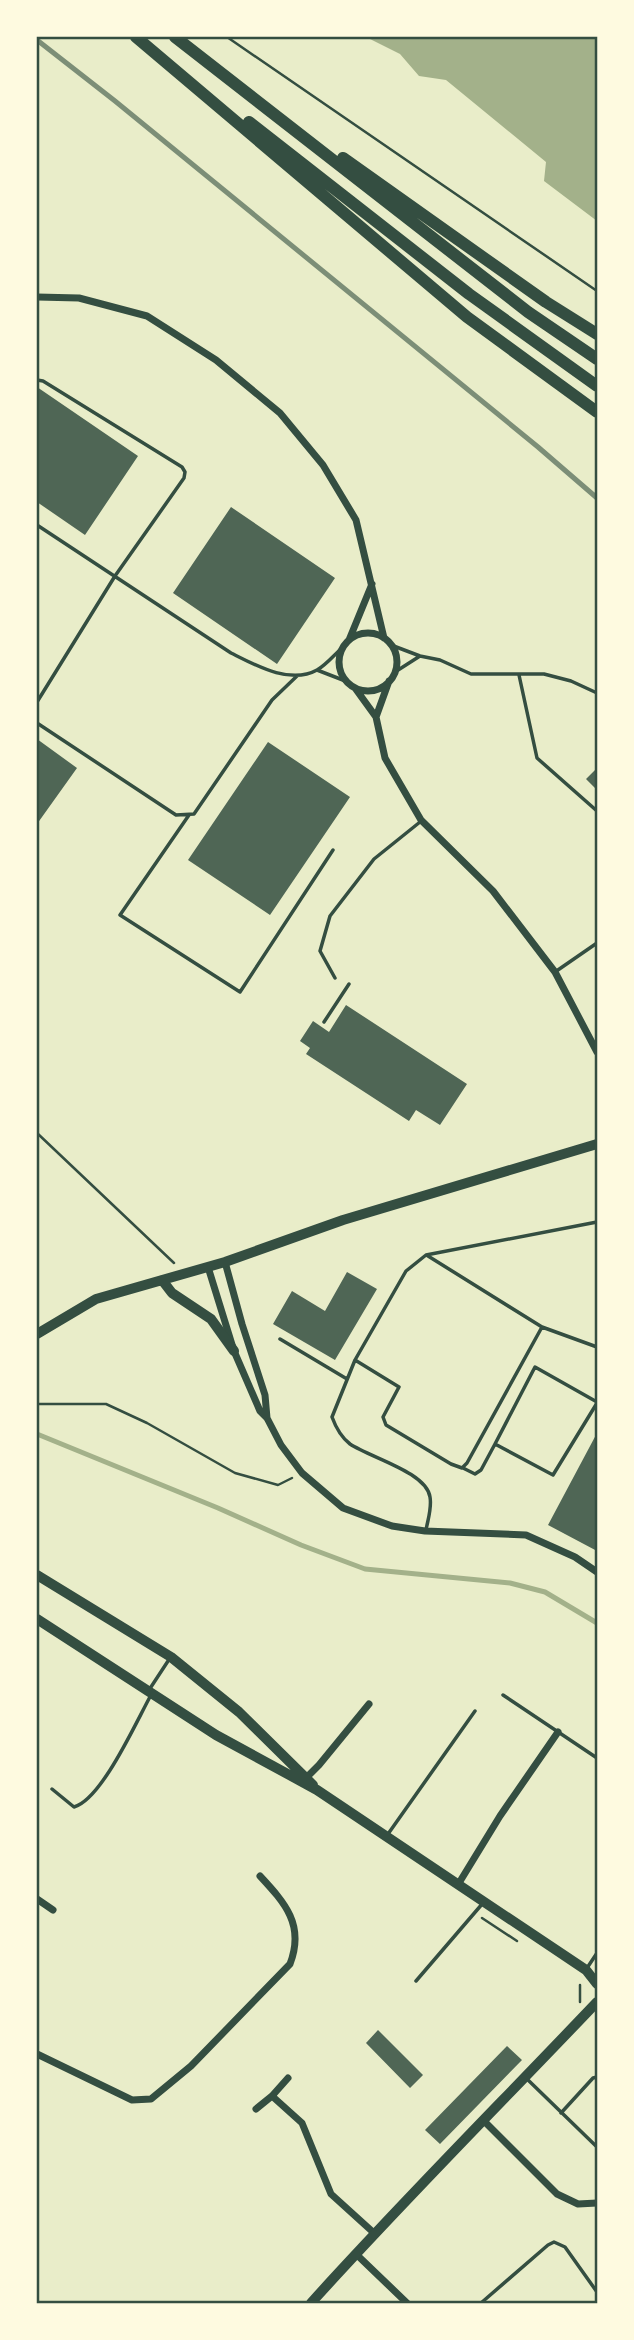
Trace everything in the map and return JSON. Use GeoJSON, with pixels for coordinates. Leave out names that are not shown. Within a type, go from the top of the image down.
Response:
{"type":"FeatureCollection","features":[{"type":"Feature","properties":{"kind":"highway"},"geometry":{"type":"LineString","coordinates":[[138,37],[469,294],[597,386]]}},
{"type":"Feature","properties":{"kind":"highway"},"geometry":{"type":"LineString","coordinates":[[138,37],[467,317],[597,412]]}},
{"type":"Feature","properties":{"kind":"highway"},"geometry":{"type":"LineString","coordinates":[[175,37],[528,312],[597,359]]}},
{"type":"Feature","properties":{"kind":"highway"},"geometry":{"type":"LineString","coordinates":[[189,48],[546,303],[597,334]]}},
{"type":"Feature","properties":{"kind":"street"},"geometry":{"type":"LineString","coordinates":[[37,297],[79,298],[147,316],[216,360],[279,413],[323,465],[356,520],[384,638]]}},
{"type":"Feature","properties":{"kind":"street"},"geometry":{"type":"LineString","coordinates":[[372,583],[349,640],[343,647],[339,666],[348,682],[376,717],[385,758],[421,820],[493,891],[555,972],[597,1052]]}},
{"type":"Feature","properties":{"kind":"street"},"geometry":{"type":"LineString","coordinates":[[349,640],[366,633],[384,638],[396,653],[395,672],[376,717]]}},
{"type":"Feature","properties":{"kind":"street"},"geometry":{"type":"LineString","coordinates":[[355,688],[373,690],[390,680]]}},
{"type":"Feature","properties":{"kind":"street"},"geometry":{"type":"LineString","coordinates":[[37,1334],[96,1299],[225,1262],[343,1220],[597,1144]]}},
{"type":"Feature","properties":{"kind":"street"},"geometry":{"type":"LineString","coordinates":[[225,1262],[265,1395],[267,1418],[281,1445],[302,1473],[343,1508],[392,1526],[425,1531],[526,1535],[575,1557],[597,1572]]}},
{"type":"Feature","properties":{"kind":"street"},"geometry":{"type":"LineString","coordinates":[[208,1266],[234,1351],[257,1406],[267,1418]]}},
{"type":"Feature","properties":{"kind":"street"},"geometry":{"type":"LineString","coordinates":[[162,1280],[172,1293],[211,1319],[234,1351]]}},
{"type":"Feature","properties":{"kind":"street"},"geometry":{"type":"LineString","coordinates":[[37,1575],[171,1657],[239,1712],[307,1777],[317,1790]]}},
{"type":"Feature","properties":{"kind":"street"},"geometry":{"type":"LineString","coordinates":[[38,1622],[216,1735],[317,1790],[586,1970],[597,1984]]}},
{"type":"Feature","properties":{"kind":"street"},"geometry":{"type":"LineString","coordinates":[[307,1777],[320,1765],[369,1704]]}},
{"type":"Feature","properties":{"kind":"street"},"geometry":{"type":"LineString","coordinates":[[458,1883],[558,1732]]}},
{"type":"Feature","properties":{"kind":"street"},"geometry":{"type":"LineString","coordinates":[[37,2054],[132,2100],[151,2099],[191,2066],[290,1964],[297,1946],[292,1920],[277,1895],[260,1876]]}},
{"type":"Feature","properties":{"kind":"street"},"geometry":{"type":"LineString","coordinates":[[37,1899],[53,1910]]}},
{"type":"Feature","properties":{"kind":"street"},"geometry":{"type":"LineString","coordinates":[[311,2303],[374,2233],[597,2002]]}},
{"type":"Feature","properties":{"kind":"street"},"geometry":{"type":"LineString","coordinates":[[256,2109],[288,2078]]}},
{"type":"Feature","properties":{"kind":"street"},"geometry":{"type":"LineString","coordinates":[[272,2096],[302,2123],[331,2194],[374,2233]]}},
{"type":"Feature","properties":{"kind":"street"},"geometry":{"type":"LineString","coordinates":[[484,2121],[557,2194],[578,2204],[597,2203]]}},
{"type":"Feature","properties":{"kind":"street"},"geometry":{"type":"LineString","coordinates":[[356,2254],[407,2303]]}},
{"type":"Feature","properties":{"kind":"lane"},"geometry":{"type":"LineString","coordinates":[[37,380],[43,381],[182,467],[185,472],[170,501],[115,576],[37,702]]}},
{"type":"Feature","properties":{"kind":"lane"},"geometry":{"type":"LineString","coordinates":[[37,525],[231,653],[262,669],[297,676]]}},
{"type":"Feature","properties":{"kind":"lane"},"geometry":{"type":"LineString","coordinates":[[391,645],[440,660],[471,674],[544,674],[571,681],[597,693]]}},
{"type":"Feature","properties":{"kind":"lane"},"geometry":{"type":"LineString","coordinates":[[37,723],[176,815],[194,814],[272,700],[297,676],[317,670],[343,647]]}},
{"type":"Feature","properties":{"kind":"lane"},"geometry":{"type":"LineString","coordinates":[[395,672],[420,656]]}},
{"type":"Feature","properties":{"kind":"lane"},"geometry":{"type":"LineString","coordinates":[[317,670],[348,682]]}},
{"type":"Feature","properties":{"kind":"lane"},"geometry":{"type":"LineString","coordinates":[[519,675],[537,758],[597,811]]}},
{"type":"Feature","properties":{"kind":"lane"},"geometry":{"type":"LineString","coordinates":[[189,815],[120,915],[240,992],[333,850]]}},
{"type":"Feature","properties":{"kind":"lane"},"geometry":{"type":"LineString","coordinates":[[335,978],[320,951],[330,916],[374,859],[421,820]]}},
{"type":"Feature","properties":{"kind":"lane"},"geometry":{"type":"LineString","coordinates":[[555,972],[597,943]]}},
{"type":"Feature","properties":{"kind":"lane"},"geometry":{"type":"LineString","coordinates":[[324,1022],[349,984]]}},
{"type":"Feature","properties":{"kind":"lane"},"geometry":{"type":"LineString","coordinates":[[425,1531],[431,1507],[430,1494],[422,1481],[349,1443],[337,1430],[332,1417],[355,1360],[406,1271],[426,1255],[597,1222]]}},
{"type":"Feature","properties":{"kind":"lane"},"geometry":{"type":"LineString","coordinates":[[426,1255],[542,1327],[597,1347]]}},
{"type":"Feature","properties":{"kind":"lane"},"geometry":{"type":"LineString","coordinates":[[462,1468],[542,1327]]}},
{"type":"Feature","properties":{"kind":"lane"},"geometry":{"type":"LineString","coordinates":[[279,1339],[346,1378]]}},
{"type":"Feature","properties":{"kind":"lane"},"geometry":{"type":"LineString","coordinates":[[355,1360],[399,1387],[383,1417],[386,1426],[451,1464],[475,1474],[481,1470],[535,1367],[597,1403],[554,1475],[495,1444]]}},
{"type":"Feature","properties":{"kind":"lane"},"geometry":{"type":"LineString","coordinates":[[52,1789],[74,1807],[87,1801],[100,1786],[171,1657]]}},
{"type":"Feature","properties":{"kind":"lane"},"geometry":{"type":"LineString","coordinates":[[503,1695],[597,1758]]}},
{"type":"Feature","properties":{"kind":"lane"},"geometry":{"type":"LineString","coordinates":[[387,1836],[475,1712]]}},
{"type":"Feature","properties":{"kind":"lane"},"geometry":{"type":"LineString","coordinates":[[416,1981],[485,1901]]}},
{"type":"Feature","properties":{"kind":"lane"},"geometry":{"type":"LineString","coordinates":[[586,1970],[597,1953]]}},
{"type":"Feature","properties":{"kind":"lane"},"geometry":{"type":"LineString","coordinates":[[561,2113],[593,2078],[597,2077]]}},
{"type":"Feature","properties":{"kind":"lane"},"geometry":{"type":"LineString","coordinates":[[525,2078],[597,2147]]}},
{"type":"Feature","properties":{"kind":"lane"},"geometry":{"type":"LineString","coordinates":[[481,2303],[554,2242],[565,2247],[597,2292]]}},
{"type":"Feature","properties":{"kind":"path"},"geometry":{"type":"LineString","coordinates":[[227,37],[597,291]]}},
{"type":"Feature","properties":{"kind":"path"},"geometry":{"type":"LineString","coordinates":[[37,1133],[184,1273]]}},
{"type":"Feature","properties":{"kind":"path"},"geometry":{"type":"LineString","coordinates":[[37,1404],[106,1404],[147,1423],[235,1473],[278,1485],[302,1473]]}},
{"type":"Feature","properties":{"kind":"path"},"geometry":{"type":"LineString","coordinates":[[474,1913],[524,1945]]}},
{"type":"Feature","properties":{"kind":"path"},"geometry":{"type":"LineString","coordinates":[[575,1980],[581,1986],[580,2004],[571,2016],[578,2022]]}},
{"type":"Feature","properties":{"kind":"shaded area"},"geometry":{"type":"Polygon","coordinates":[[[366,37],[597,37],[597,221],[544,181],[546,162],[446,80],[419,76],[400,54],[366,37]]]}},
{"type":"Feature","properties":{"kind":"building"},"geometry":{"type":"Polygon","coordinates":[[[37,387],[138,456],[85,535],[37,502],[37,387]]]}},
{"type":"Feature","properties":{"kind":"building"},"geometry":{"type":"Polygon","coordinates":[[[231,507],[335,578],[277,664],[173,593],[231,507]]]}},
{"type":"Feature","properties":{"kind":"building"},"geometry":{"type":"Polygon","coordinates":[[[37,739],[77,768],[37,824],[37,739]]]}},
{"type":"Feature","properties":{"kind":"building"},"geometry":{"type":"Polygon","coordinates":[[[268,742],[350,797],[270,915],[188,860],[268,742]]]}},
{"type":"Feature","properties":{"kind":"building"},"geometry":{"type":"Polygon","coordinates":[[[597,768],[597,790],[586,779],[597,768]]]}},
{"type":"Feature","properties":{"kind":"building"},"geometry":{"type":"Polygon","coordinates":[[[346,1005],[467,1084],[440,1125],[416,1110],[409,1121],[306,1054],[310,1048],[300,1041],[313,1021],[329,1032],[346,1005]]]}},
{"type":"Feature","properties":{"kind":"building"},"geometry":{"type":"Polygon","coordinates":[[[347,1272],[377,1289],[335,1360],[273,1324],[292,1291],[325,1311],[347,1272]]]}},
{"type":"Feature","properties":{"kind":"building"},"geometry":{"type":"Polygon","coordinates":[[[597,1433],[597,1551],[548,1525],[597,1433]]]}},
{"type":"Feature","properties":{"kind":"building"},"geometry":{"type":"Polygon","coordinates":[[[378,2030],[423,2075],[410,2088],[366,2043],[378,2030]]]}},
{"type":"Feature","properties":{"kind":"building"},"geometry":{"type":"Polygon","coordinates":[[[507,2046],[522,2060],[440,2144],[425,2130],[507,2046]]]}},
{"type":"Feature","properties":{"kind":"waterway"},"geometry":{"type":"LineString","coordinates":[[37,1434],[301,1545],[365,1569],[510,1583],[545,1592],[597,1623]]}},
{"type":"Feature","properties":{"kind":"railway"},"geometry":{"type":"LineString","coordinates":[[37,40],[115,101],[597,498]]}}]}
